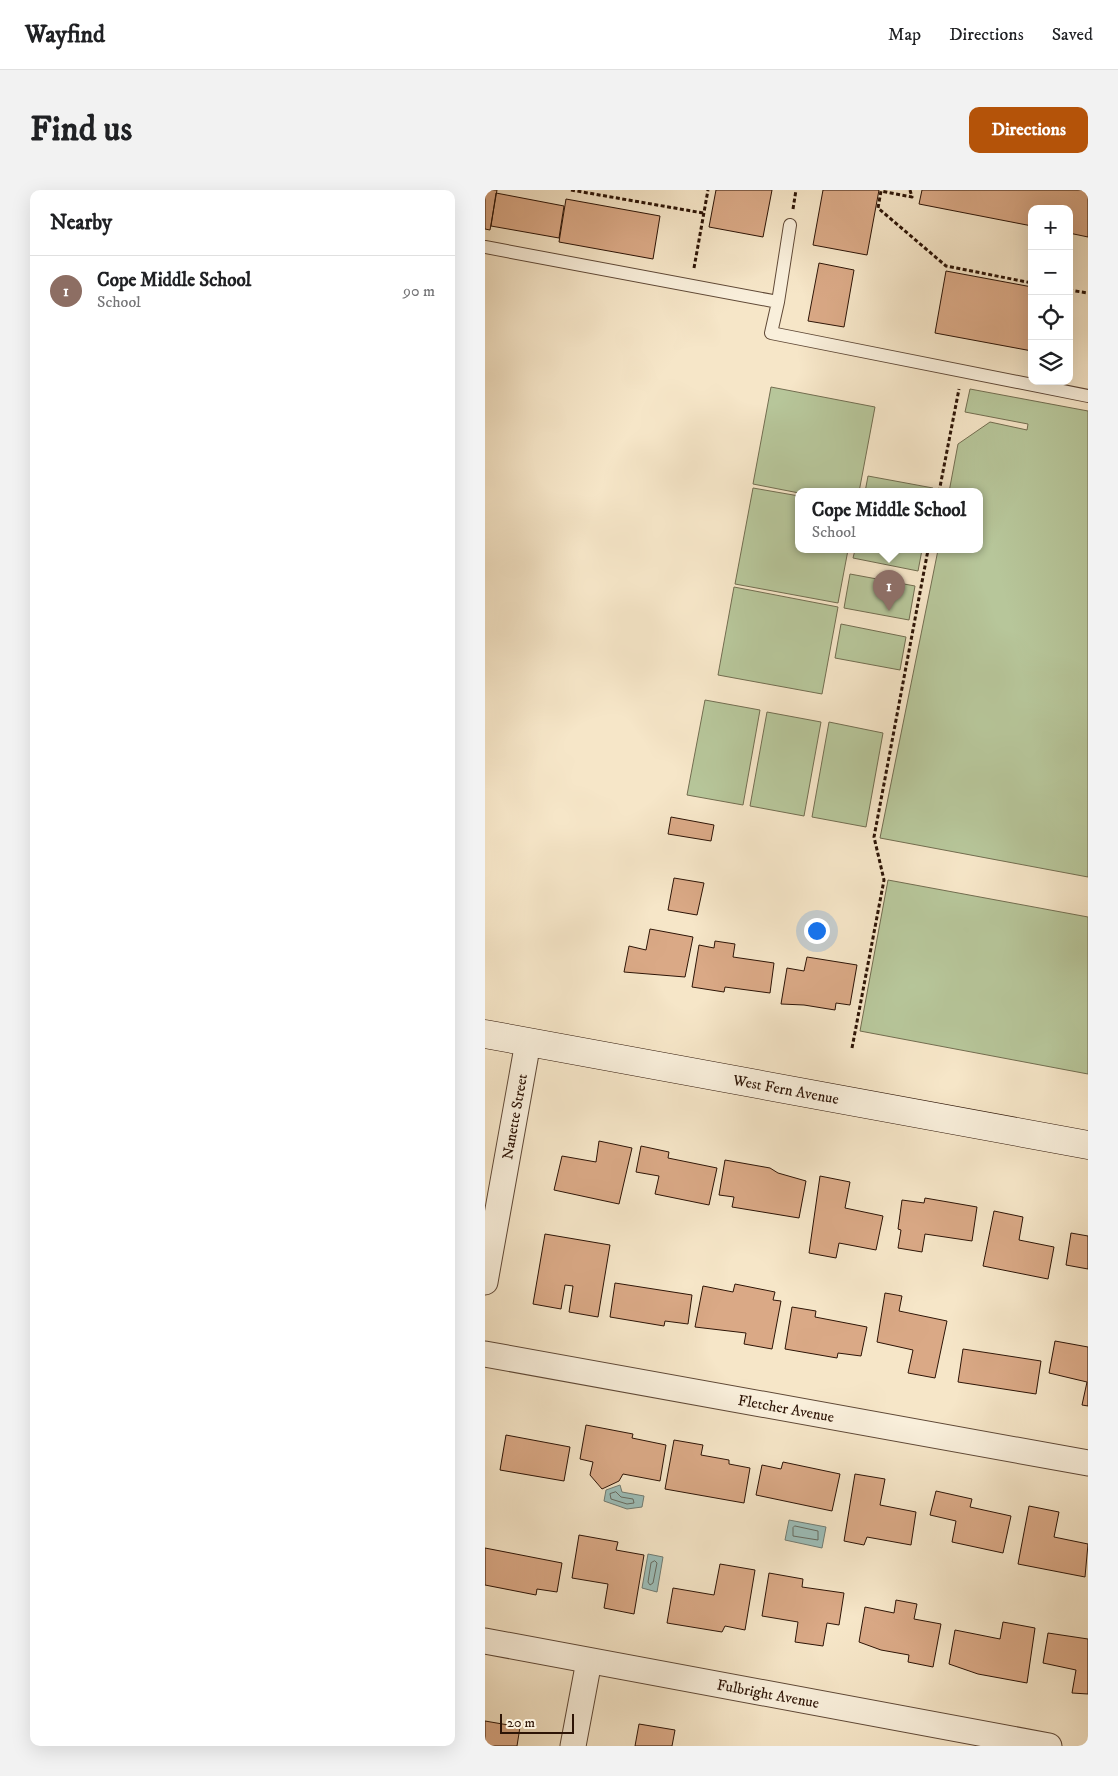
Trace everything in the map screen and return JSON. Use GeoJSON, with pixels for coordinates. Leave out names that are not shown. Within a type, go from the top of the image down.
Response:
{"type":"FeatureCollection","features":[{"type":"Feature","properties":{"kind":"street","name":"West Fern Avenue"},"geometry":{"type":"LineString","coordinates":[[485,1034],[1088,1145]]}},
{"type":"Feature","properties":{"kind":"street","name":"Nanette Street"},"geometry":{"type":"LineString","coordinates":[[485,1282],[528,1042]]}},
{"type":"Feature","properties":{"kind":"street","name":"Fletcher Avenue"},"geometry":{"type":"LineString","coordinates":[[485,1354],[1088,1463]]}},
{"type":"Feature","properties":{"kind":"street","name":"Fulbright Avenue"},"geometry":{"type":"LineString","coordinates":[[485,1641],[1049,1746]]}},
{"type":"Feature","properties":{"kind":"street"},"geometry":{"type":"LineString","coordinates":[[573,1746],[589,1661]]}},
{"type":"Feature","properties":{"kind":"lane"},"geometry":{"type":"LineString","coordinates":[[790,224],[778,302],[771,333],[1088,396]]}},
{"type":"Feature","properties":{"kind":"lane"},"geometry":{"type":"LineString","coordinates":[[485,247],[778,302]]}},
{"type":"Feature","properties":{"kind":"path"},"geometry":{"type":"LineString","coordinates":[[571,190],[703,214]]}},
{"type":"Feature","properties":{"kind":"path"},"geometry":{"type":"LineString","coordinates":[[691,286],[708,190]]}},
{"type":"Feature","properties":{"kind":"path"},"geometry":{"type":"LineString","coordinates":[[910,190],[913,197],[881,191],[878,208],[946,266],[1028,282]]}},
{"type":"Feature","properties":{"kind":"path"},"geometry":{"type":"LineString","coordinates":[[1073,291],[1088,293]]}},
{"type":"Feature","properties":{"kind":"path"},"geometry":{"type":"LineString","coordinates":[[940,488],[962,371]]}},
{"type":"Feature","properties":{"kind":"path"},"geometry":{"type":"LineString","coordinates":[[852,1048],[884,880],[874,838],[927,553]]}},
{"type":"Feature","properties":{"kind":"green space"},"geometry":{"type":"Polygon","coordinates":[[[771,387],[875,407],[860,488],[795,488],[795,492],[753,484],[771,387]]]}},
{"type":"Feature","properties":{"kind":"green space"},"geometry":{"type":"Polygon","coordinates":[[[970,389],[1088,411],[1088,877],[880,838],[937,553],[983,553],[983,488],[950,488],[958,444],[990,422],[1027,430],[1028,424],[965,412],[970,389]]]}},
{"type":"Feature","properties":{"kind":"green space"},"geometry":{"type":"Polygon","coordinates":[[[868,476],[933,488],[866,488],[868,476]]]}},
{"type":"Feature","properties":{"kind":"green space"},"geometry":{"type":"Polygon","coordinates":[[[753,488],[795,495],[795,553],[847,553],[838,603],[735,584],[753,488]]]}},
{"type":"Feature","properties":{"kind":"green space"},"geometry":{"type":"Polygon","coordinates":[[[854,553],[921,553],[918,571],[853,558],[854,553]]]}},
{"type":"Feature","properties":{"kind":"green space"},"geometry":{"type":"Polygon","coordinates":[[[850,574],[915,586],[909,620],[844,608],[850,574]]]}},
{"type":"Feature","properties":{"kind":"green space"},"geometry":{"type":"Polygon","coordinates":[[[734,587],[838,607],[822,694],[718,675],[734,587]]]}},
{"type":"Feature","properties":{"kind":"green space"},"geometry":{"type":"Polygon","coordinates":[[[841,624],[906,637],[900,670],[835,658],[841,624]]]}},
{"type":"Feature","properties":{"kind":"green space"},"geometry":{"type":"Polygon","coordinates":[[[705,700],[760,710],[743,805],[687,795],[705,700]]]}},
{"type":"Feature","properties":{"kind":"green space"},"geometry":{"type":"Polygon","coordinates":[[[767,712],[821,722],[804,816],[750,806],[767,712]]]}},
{"type":"Feature","properties":{"kind":"green space"},"geometry":{"type":"Polygon","coordinates":[[[829,722],[883,733],[866,827],[812,817],[829,722]]]}},
{"type":"Feature","properties":{"kind":"green space"},"geometry":{"type":"Polygon","coordinates":[[[888,880],[1088,917],[1088,1074],[860,1031],[888,880]]]}},
{"type":"Feature","properties":{"kind":"water"},"geometry":{"type":"Polygon","coordinates":[[[620,1485],[622,1492],[644,1496],[642,1507],[627,1509],[604,1501],[606,1490],[620,1485]]]}},
{"type":"Feature","properties":{"kind":"water"},"geometry":{"type":"Polygon","coordinates":[[[789,1520],[826,1527],[822,1548],[785,1540],[789,1520]]]}},
{"type":"Feature","properties":{"kind":"water"},"geometry":{"type":"Polygon","coordinates":[[[648,1554],[663,1557],[657,1592],[642,1588],[648,1554]]]}},
{"type":"Feature","properties":{"kind":"building"},"geometry":{"type":"Polygon","coordinates":[[[485,190],[497,190],[490,230],[485,229],[485,190]]]}},
{"type":"Feature","properties":{"kind":"building"},"geometry":{"type":"Polygon","coordinates":[[[716,190],[772,190],[763,237],[709,227],[716,190]]]}},
{"type":"Feature","properties":{"kind":"building"},"geometry":{"type":"Polygon","coordinates":[[[823,190],[879,190],[867,255],[813,245],[823,190]]]}},
{"type":"Feature","properties":{"kind":"building"},"geometry":{"type":"Polygon","coordinates":[[[922,190],[1088,190],[1088,237],[1073,234],[1073,205],[1028,205],[1028,225],[919,204],[922,190]]]}},
{"type":"Feature","properties":{"kind":"building"},"geometry":{"type":"Polygon","coordinates":[[[496,193],[564,206],[559,238],[491,226],[496,193]]]}},
{"type":"Feature","properties":{"kind":"building"},"geometry":{"type":"Polygon","coordinates":[[[566,199],[660,216],[653,259],[559,242],[566,199]]]}},
{"type":"Feature","properties":{"kind":"building"},"geometry":{"type":"Polygon","coordinates":[[[819,263],[854,270],[844,327],[808,321],[819,263]]]}},
{"type":"Feature","properties":{"kind":"building"},"geometry":{"type":"Polygon","coordinates":[[[946,271],[1028,286],[1028,350],[935,333],[946,271]]]}},
{"type":"Feature","properties":{"kind":"building"},"geometry":{"type":"Polygon","coordinates":[[[671,817],[714,825],[711,841],[668,834],[671,817]]]}},
{"type":"Feature","properties":{"kind":"building"},"geometry":{"type":"Polygon","coordinates":[[[674,878],[704,883],[697,915],[668,910],[674,878]]]}},
{"type":"Feature","properties":{"kind":"building"},"geometry":{"type":"Polygon","coordinates":[[[650,929],[693,937],[685,977],[624,972],[629,946],[646,950],[650,929]]]}},
{"type":"Feature","properties":{"kind":"building"},"geometry":{"type":"Polygon","coordinates":[[[715,941],[735,944],[733,957],[774,963],[770,993],[725,987],[724,992],[692,987],[699,945],[714,948],[715,941]]]}},
{"type":"Feature","properties":{"kind":"building"},"geometry":{"type":"Polygon","coordinates":[[[807,957],[857,965],[850,1005],[836,1003],[835,1010],[804,1005],[781,1004],[787,968],[804,971],[807,957]]]}},
{"type":"Feature","properties":{"kind":"building"},"geometry":{"type":"Polygon","coordinates":[[[599,1141],[632,1148],[619,1204],[554,1190],[562,1156],[596,1162],[599,1141]]]}},
{"type":"Feature","properties":{"kind":"building"},"geometry":{"type":"Polygon","coordinates":[[[641,1146],[669,1152],[668,1158],[717,1168],[709,1205],[655,1194],[659,1176],[636,1172],[641,1146]]]}},
{"type":"Feature","properties":{"kind":"building"},"geometry":{"type":"Polygon","coordinates":[[[725,1160],[770,1168],[778,1173],[806,1181],[799,1218],[732,1207],[734,1197],[719,1195],[725,1160]]]}},
{"type":"Feature","properties":{"kind":"building"},"geometry":{"type":"Polygon","coordinates":[[[820,1176],[850,1182],[845,1208],[883,1216],[876,1250],[839,1243],[836,1258],[809,1253],[820,1176]]]}},
{"type":"Feature","properties":{"kind":"building"},"geometry":{"type":"Polygon","coordinates":[[[925,1198],[977,1207],[972,1241],[925,1234],[922,1252],[898,1248],[901,1230],[898,1229],[902,1200],[924,1203],[925,1198]]]}},
{"type":"Feature","properties":{"kind":"building"},"geometry":{"type":"Polygon","coordinates":[[[994,1211],[1023,1217],[1019,1240],[1054,1247],[1048,1279],[983,1266],[994,1211]]]}},
{"type":"Feature","properties":{"kind":"building"},"geometry":{"type":"Polygon","coordinates":[[[1071,1233],[1088,1236],[1088,1269],[1066,1265],[1071,1233]]]}},
{"type":"Feature","properties":{"kind":"building"},"geometry":{"type":"Polygon","coordinates":[[[545,1234],[610,1245],[598,1317],[569,1312],[573,1286],[565,1285],[561,1309],[533,1304],[545,1234]]]}},
{"type":"Feature","properties":{"kind":"building"},"geometry":{"type":"Polygon","coordinates":[[[615,1283],[692,1295],[688,1324],[665,1321],[664,1326],[610,1317],[615,1283]]]}},
{"type":"Feature","properties":{"kind":"building"},"geometry":{"type":"Polygon","coordinates":[[[735,1284],[775,1292],[773,1300],[781,1301],[772,1349],[744,1344],[746,1333],[695,1327],[703,1286],[733,1292],[735,1284]]]}},
{"type":"Feature","properties":{"kind":"building"},"geometry":{"type":"Polygon","coordinates":[[[885,1293],[902,1296],[899,1311],[947,1321],[935,1378],[908,1373],[913,1350],[877,1342],[885,1293]]]}},
{"type":"Feature","properties":{"kind":"building"},"geometry":{"type":"Polygon","coordinates":[[[792,1307],[816,1311],[815,1317],[867,1327],[861,1356],[838,1353],[837,1358],[785,1349],[792,1307]]]}},
{"type":"Feature","properties":{"kind":"building"},"geometry":{"type":"Polygon","coordinates":[[[1055,1341],[1088,1347],[1088,1406],[1082,1405],[1087,1382],[1049,1373],[1055,1341]]]}},
{"type":"Feature","properties":{"kind":"building"},"geometry":{"type":"Polygon","coordinates":[[[963,1349],[1041,1361],[1036,1394],[958,1382],[963,1349]]]}},
{"type":"Feature","properties":{"kind":"building"},"geometry":{"type":"Polygon","coordinates":[[[586,1425],[633,1434],[632,1438],[666,1445],[660,1481],[623,1474],[619,1481],[602,1489],[590,1475],[593,1462],[580,1459],[586,1425]]]}},
{"type":"Feature","properties":{"kind":"building"},"geometry":{"type":"Polygon","coordinates":[[[506,1435],[570,1447],[564,1481],[500,1470],[506,1435]]]}},
{"type":"Feature","properties":{"kind":"building"},"geometry":{"type":"Polygon","coordinates":[[[674,1440],[703,1445],[701,1455],[729,1460],[729,1464],[750,1468],[744,1503],[665,1489],[674,1440]]]}},
{"type":"Feature","properties":{"kind":"building"},"geometry":{"type":"Polygon","coordinates":[[[783,1462],[840,1474],[832,1511],[756,1495],[762,1465],[781,1469],[783,1462]]]}},
{"type":"Feature","properties":{"kind":"building"},"geometry":{"type":"Polygon","coordinates":[[[855,1474],[885,1479],[880,1505],[916,1512],[911,1545],[867,1537],[864,1545],[844,1541],[855,1474]]]}},
{"type":"Feature","properties":{"kind":"building"},"geometry":{"type":"Polygon","coordinates":[[[936,1491],[972,1499],[970,1507],[1011,1516],[1003,1553],[952,1542],[956,1521],[930,1515],[936,1491]]]}},
{"type":"Feature","properties":{"kind":"building"},"geometry":{"type":"Polygon","coordinates":[[[1029,1506],[1059,1512],[1054,1537],[1088,1544],[1085,1577],[1018,1564],[1029,1506]]]}},
{"type":"Feature","properties":{"kind":"building"},"geometry":{"type":"Polygon","coordinates":[[[579,1535],[618,1542],[616,1550],[644,1555],[634,1614],[604,1608],[608,1584],[572,1578],[579,1535]]]}},
{"type":"Feature","properties":{"kind":"building"},"geometry":{"type":"Polygon","coordinates":[[[485,1548],[562,1563],[557,1592],[537,1589],[536,1595],[485,1585],[485,1548]]]}},
{"type":"Feature","properties":{"kind":"building"},"geometry":{"type":"Polygon","coordinates":[[[720,1564],[755,1570],[745,1630],[725,1626],[722,1632],[667,1623],[673,1588],[714,1595],[720,1564]]]}},
{"type":"Feature","properties":{"kind":"building"},"geometry":{"type":"Polygon","coordinates":[[[769,1573],[803,1579],[802,1587],[844,1593],[839,1625],[827,1623],[823,1646],[795,1642],[798,1622],[762,1616],[769,1573]]]}},
{"type":"Feature","properties":{"kind":"building"},"geometry":{"type":"Polygon","coordinates":[[[896,1600],[917,1604],[914,1619],[941,1624],[933,1667],[908,1662],[909,1655],[881,1650],[859,1642],[865,1607],[894,1613],[896,1600]]]}},
{"type":"Feature","properties":{"kind":"building"},"geometry":{"type":"Polygon","coordinates":[[[1003,1622],[1035,1628],[1027,1683],[978,1674],[949,1664],[955,1630],[1000,1639],[1003,1622]]]}},
{"type":"Feature","properties":{"kind":"building"},"geometry":{"type":"Polygon","coordinates":[[[1048,1633],[1088,1639],[1088,1694],[1072,1693],[1076,1670],[1043,1663],[1048,1633]]]}},
{"type":"Feature","properties":{"kind":"building"},"geometry":{"type":"Polygon","coordinates":[[[485,1721],[520,1727],[517,1746],[485,1746],[485,1721]]]}},
{"type":"Feature","properties":{"kind":"building"},"geometry":{"type":"Polygon","coordinates":[[[639,1724],[675,1730],[672,1746],[635,1746],[639,1724]]]}},
{"type":"Feature","properties":{"kind":"place","name":"Cope Middle School"},"geometry":{"type":"Point","coordinates":[889,611]}}]}
